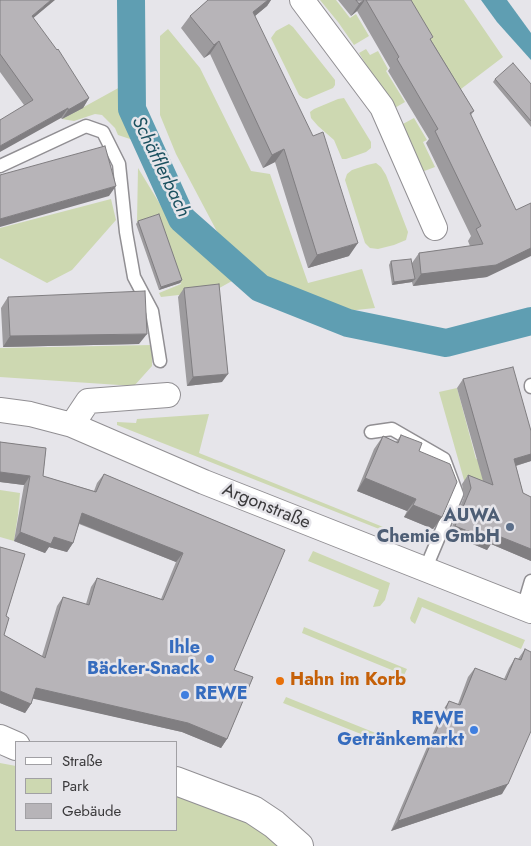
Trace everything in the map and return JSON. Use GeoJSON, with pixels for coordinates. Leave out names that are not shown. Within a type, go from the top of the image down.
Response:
{"type":"FeatureCollection","features":[{"type":"Feature","properties":{"kind":"street"},"geometry":{"type":"LineString","coordinates":[[302,0],[382,107],[434,228]]}},
{"type":"Feature","properties":{"kind":"street"},"geometry":{"type":"LineString","coordinates":[[72,425],[88,401],[168,395]]}},
{"type":"Feature","properties":{"kind":"street","name":"Argonstraße"},"geometry":{"type":"LineString","coordinates":[[0,410],[30,414],[72,425],[197,479],[527,609]]}},
{"type":"Feature","properties":{"kind":"street"},"geometry":{"type":"LineString","coordinates":[[0,739],[15,746]]}},
{"type":"Feature","properties":{"kind":"street"},"geometry":{"type":"LineString","coordinates":[[178,782],[253,810],[274,824],[299,846]]}},
{"type":"Feature","properties":{"kind":"lane"},"geometry":{"type":"LineString","coordinates":[[0,166],[86,126],[104,132],[119,164],[126,232],[134,277],[152,310],[160,361]]}},
{"type":"Feature","properties":{"kind":"lane"},"geometry":{"type":"LineString","coordinates":[[371,432],[392,429],[444,459],[457,494],[425,570]]}},
{"type":"Feature","properties":{"kind":"lane"},"geometry":{"type":"LineString","coordinates":[[527,609],[531,581]]}},
{"type":"Feature","properties":{"kind":"green space"},"geometry":{"type":"Polygon","coordinates":[[[320,0],[336,0],[350,18],[356,14],[369,36],[354,45],[320,0]]]}},
{"type":"Feature","properties":{"kind":"green space"},"geometry":{"type":"Polygon","coordinates":[[[406,0],[464,0],[503,57],[457,92],[406,0]]]}},
{"type":"Feature","properties":{"kind":"green space"},"geometry":{"type":"Polygon","coordinates":[[[289,24],[335,80],[333,88],[307,99],[299,95],[271,38],[276,31],[289,24]]]}},
{"type":"Feature","properties":{"kind":"green space"},"geometry":{"type":"Polygon","coordinates":[[[168,29],[200,68],[251,171],[270,174],[308,283],[362,269],[375,308],[347,311],[267,283],[222,241],[176,154],[160,115],[160,36],[168,29]]]}},
{"type":"Feature","properties":{"kind":"green space"},"geometry":{"type":"Polygon","coordinates":[[[366,49],[370,55],[378,51],[388,69],[386,71],[405,102],[393,109],[359,53],[366,49]]]}},
{"type":"Feature","properties":{"kind":"green space"},"geometry":{"type":"Polygon","coordinates":[[[122,86],[123,107],[133,140],[118,135],[115,128],[102,115],[95,114],[74,121],[62,119],[122,86]]]}},
{"type":"Feature","properties":{"kind":"green space"},"geometry":{"type":"Polygon","coordinates":[[[344,98],[371,142],[371,148],[366,152],[342,159],[334,140],[311,118],[310,112],[344,98]]]}},
{"type":"Feature","properties":{"kind":"green space"},"geometry":{"type":"Polygon","coordinates":[[[414,118],[427,140],[423,142],[435,167],[419,173],[401,125],[414,118]]]}},
{"type":"Feature","properties":{"kind":"green space"},"geometry":{"type":"Polygon","coordinates":[[[376,163],[386,175],[408,232],[406,240],[378,249],[370,248],[365,243],[345,180],[347,174],[352,170],[376,163]]]}},
{"type":"Feature","properties":{"kind":"green space"},"geometry":{"type":"Polygon","coordinates":[[[138,168],[169,219],[232,281],[214,291],[161,297],[159,293],[181,284],[158,215],[137,222],[138,168]]]}},
{"type":"Feature","properties":{"kind":"green space"},"geometry":{"type":"Polygon","coordinates":[[[111,199],[116,220],[72,270],[47,283],[0,258],[0,228],[111,199]]]}},
{"type":"Feature","properties":{"kind":"green space"},"geometry":{"type":"Polygon","coordinates":[[[152,345],[152,366],[134,386],[0,377],[0,348],[152,345]]]}},
{"type":"Feature","properties":{"kind":"green space"},"geometry":{"type":"Polygon","coordinates":[[[457,388],[476,459],[481,458],[489,490],[468,494],[439,392],[457,388]]]}},
{"type":"Feature","properties":{"kind":"green space"},"geometry":{"type":"Polygon","coordinates":[[[209,414],[199,453],[418,541],[417,544],[117,425],[117,422],[136,423],[137,419],[209,414]]]}},
{"type":"Feature","properties":{"kind":"green space"},"geometry":{"type":"Polygon","coordinates":[[[0,490],[20,493],[14,541],[0,537],[0,490]]]}},
{"type":"Feature","properties":{"kind":"green space"},"geometry":{"type":"Polygon","coordinates":[[[313,551],[390,583],[385,600],[380,606],[373,607],[379,590],[308,561],[313,551]]]}},
{"type":"Feature","properties":{"kind":"green space"},"geometry":{"type":"Polygon","coordinates":[[[418,597],[525,640],[521,649],[422,607],[415,624],[410,618],[418,597]]]}},
{"type":"Feature","properties":{"kind":"green space"},"geometry":{"type":"Polygon","coordinates":[[[304,627],[407,669],[404,675],[302,633],[304,627]]]}},
{"type":"Feature","properties":{"kind":"green space"},"geometry":{"type":"Polygon","coordinates":[[[286,697],[388,738],[386,744],[283,703],[286,697]]]}},
{"type":"Feature","properties":{"kind":"green space"},"geometry":{"type":"Polygon","coordinates":[[[0,763],[15,766],[15,831],[178,831],[178,795],[247,819],[284,846],[0,846],[0,763]]]}},
{"type":"Feature","properties":{"kind":"water"},"geometry":{"type":"Polygon","coordinates":[[[481,0],[507,0],[531,33],[531,60],[497,22],[481,0]]]}},
{"type":"Feature","properties":{"kind":"building"},"geometry":{"type":"Polygon","coordinates":[[[0,0],[51,0],[32,16],[58,49],[89,98],[0,146],[0,120],[33,100],[0,54],[0,0]]]}},
{"type":"Feature","properties":{"kind":"building"},"geometry":{"type":"Polygon","coordinates":[[[208,0],[268,0],[253,12],[313,136],[323,132],[358,243],[317,255],[284,149],[272,155],[219,41],[214,45],[190,16],[208,0]]]}},
{"type":"Feature","properties":{"kind":"building"},"geometry":{"type":"Polygon","coordinates":[[[356,0],[364,0],[359,4],[356,0]]]}},
{"type":"Feature","properties":{"kind":"building"},"geometry":{"type":"Polygon","coordinates":[[[366,0],[411,0],[433,37],[430,39],[474,111],[470,113],[516,210],[531,203],[531,248],[496,265],[421,274],[419,253],[483,244],[476,229],[481,226],[435,131],[438,129],[397,59],[399,57],[366,0]]]}},
{"type":"Feature","properties":{"kind":"building"},"geometry":{"type":"Polygon","coordinates":[[[513,63],[531,84],[531,121],[495,79],[513,63]]]}},
{"type":"Feature","properties":{"kind":"building"},"geometry":{"type":"Polygon","coordinates":[[[105,146],[116,186],[0,219],[0,175],[105,146]]]}},
{"type":"Feature","properties":{"kind":"building"},"geometry":{"type":"Polygon","coordinates":[[[159,214],[182,280],[161,287],[138,221],[159,214]]]}},
{"type":"Feature","properties":{"kind":"building"},"geometry":{"type":"Polygon","coordinates":[[[411,259],[415,279],[394,282],[391,261],[411,259]]]}},
{"type":"Feature","properties":{"kind":"building"},"geometry":{"type":"Polygon","coordinates":[[[219,284],[228,374],[193,377],[184,288],[219,284]]]}},
{"type":"Feature","properties":{"kind":"building"},"geometry":{"type":"Polygon","coordinates":[[[145,291],[147,334],[10,336],[8,297],[145,291]]]}},
{"type":"Feature","properties":{"kind":"building"},"geometry":{"type":"Polygon","coordinates":[[[513,367],[531,431],[531,454],[514,459],[523,493],[531,497],[531,549],[496,535],[493,541],[455,526],[471,488],[468,475],[493,485],[463,379],[513,367]]]}},
{"type":"Feature","properties":{"kind":"building"},"geometry":{"type":"Polygon","coordinates":[[[401,435],[422,443],[419,451],[450,464],[457,482],[442,517],[413,505],[416,499],[365,478],[383,436],[398,443],[401,435]]]}},
{"type":"Feature","properties":{"kind":"building"},"geometry":{"type":"Polygon","coordinates":[[[0,442],[46,448],[43,476],[96,492],[104,474],[285,550],[234,670],[253,677],[227,739],[188,723],[36,688],[31,704],[0,691],[0,547],[25,554],[6,616],[9,618],[4,635],[45,658],[63,597],[89,605],[97,578],[163,600],[183,553],[82,513],[73,543],[54,537],[51,544],[20,532],[30,476],[0,472],[0,442]]]}},
{"type":"Feature","properties":{"kind":"building"},"geometry":{"type":"Polygon","coordinates":[[[525,649],[531,652],[531,731],[508,784],[398,821],[449,701],[460,705],[475,668],[506,680],[515,658],[521,660],[525,649]]]}},
{"type":"Feature","properties":{"kind":"waterway","name":"Schäfflerbach"},"geometry":{"type":"LineString","coordinates":[[131,0],[132,109],[182,219],[260,288],[348,323],[446,343],[531,321]]}},
{"type":"Feature","properties":{"kind":"place","name":"AUWA Chemie GmbH"},"geometry":{"type":"Point","coordinates":[510,527]}},
{"type":"Feature","properties":{"kind":"place","name":"Ihle Bäcker-Snack"},"geometry":{"type":"Point","coordinates":[210,659]}},
{"type":"Feature","properties":{"kind":"place","name":"Hahn im Korb"},"geometry":{"type":"Point","coordinates":[280,681]}},
{"type":"Feature","properties":{"kind":"place","name":"REWE"},"geometry":{"type":"Point","coordinates":[185,695]}},
{"type":"Feature","properties":{"kind":"place","name":"REWE Getränkemarkt"},"geometry":{"type":"Point","coordinates":[474,730]}}]}
